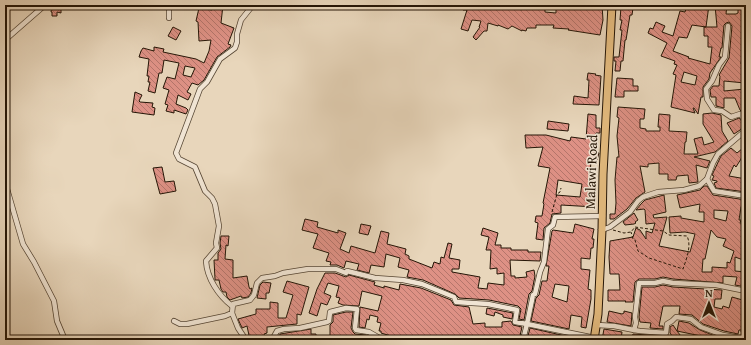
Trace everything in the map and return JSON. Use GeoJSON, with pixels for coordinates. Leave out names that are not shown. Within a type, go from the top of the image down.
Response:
{"type":"FeatureCollection","features":[{"type":"Feature","properties":{"kind":"main road","name":"Malawi Road"},"geometry":{"type":"LineString","coordinates":[[594,339],[597,325],[612,5]]}},
{"type":"Feature","properties":{"kind":"street"},"geometry":{"type":"LineString","coordinates":[[5,40],[45,5]]}},
{"type":"Feature","properties":{"kind":"street"},"geometry":{"type":"LineString","coordinates":[[169,5],[169,18]]}},
{"type":"Feature","properties":{"kind":"street"},"geometry":{"type":"LineString","coordinates":[[246,340],[238,328],[232,313],[232,306],[217,291],[206,268],[206,260],[217,248],[216,243],[219,226],[215,204],[212,198],[205,191],[195,167],[179,159],[176,153],[200,89],[207,82],[220,59],[235,48],[241,20],[253,5]]}},
{"type":"Feature","properties":{"kind":"street"},"geometry":{"type":"LineString","coordinates":[[728,26],[725,57],[708,86],[706,95],[714,110],[722,111],[731,117],[740,114],[746,122]]}},
{"type":"Feature","properties":{"kind":"street"},"geometry":{"type":"LineString","coordinates":[[602,230],[610,227],[630,212],[643,197],[658,192],[684,190],[695,187],[707,179],[713,162],[718,154],[746,130]]}},
{"type":"Feature","properties":{"kind":"street"},"geometry":{"type":"LineString","coordinates":[[707,179],[714,191],[746,196]]}},
{"type":"Feature","properties":{"kind":"street"},"geometry":{"type":"LineString","coordinates":[[5,182],[23,244],[54,301],[57,321],[65,340]]}},
{"type":"Feature","properties":{"kind":"street"},"geometry":{"type":"LineString","coordinates":[[523,340],[533,295],[535,294],[544,262],[548,229],[553,225],[556,217],[602,216]]}},
{"type":"Feature","properties":{"kind":"street"},"geometry":{"type":"LineString","coordinates":[[232,306],[236,302],[250,300],[254,295],[258,282],[262,278],[308,269],[328,269],[358,273],[360,275],[375,278],[403,280],[422,284],[454,297],[456,302],[495,305],[516,310],[515,322],[594,339]]}},
{"type":"Feature","properties":{"kind":"street"},"geometry":{"type":"LineString","coordinates":[[634,330],[636,323],[635,317],[639,282],[656,284],[663,281],[673,284],[716,285],[746,291]]}},
{"type":"Feature","properties":{"kind":"street"},"geometry":{"type":"LineString","coordinates":[[272,340],[277,332],[281,330],[312,326],[327,322],[329,321],[330,312],[346,308],[357,309],[356,330],[369,332],[383,340]]}},
{"type":"Feature","properties":{"kind":"street"},"geometry":{"type":"LineString","coordinates":[[174,321],[180,324],[187,324],[225,316],[232,313]]}},
{"type":"Feature","properties":{"kind":"street"},"geometry":{"type":"LineString","coordinates":[[597,325],[614,326],[640,332],[666,333],[667,324],[676,317],[692,320],[701,327],[723,338],[746,339]]}},
{"type":"Feature","properties":{"kind":"path"},"geometry":{"type":"LineString","coordinates":[[556,217],[552,216],[557,194],[560,192],[561,188]]}},
{"type":"Feature","properties":{"kind":"path"},"geometry":{"type":"LineString","coordinates":[[610,227],[612,230],[624,233],[630,232],[635,227],[663,231],[669,235],[687,236],[688,256],[683,269],[649,258],[638,251],[636,240],[633,239],[630,232]]}},
{"type":"Feature","properties":{"kind":"path"},"geometry":{"type":"LineString","coordinates":[[740,338],[746,306]]}},
{"type":"Feature","properties":{"kind":"building"},"geometry":{"type":"Polygon","coordinates":[[[52,5],[69,5],[69,9],[61,9],[61,13],[57,12],[57,16],[52,16],[52,5]]]}},
{"type":"Feature","properties":{"kind":"building"},"geometry":{"type":"Polygon","coordinates":[[[212,5],[223,5],[221,23],[234,28],[228,44],[231,45],[217,57],[204,80],[198,85],[192,83],[187,92],[191,94],[188,100],[178,95],[176,104],[188,110],[186,114],[174,110],[174,113],[166,111],[168,105],[165,104],[169,90],[163,88],[167,77],[175,79],[179,63],[164,60],[162,73],[159,73],[155,93],[148,91],[150,82],[148,82],[149,76],[147,76],[149,59],[139,57],[141,51],[143,48],[154,51],[154,47],[164,49],[163,52],[196,59],[204,63],[209,51],[211,40],[199,41],[198,22],[196,21],[199,8],[212,10],[212,5]],[[185,66],[183,75],[191,77],[195,68],[185,66]]]}},
{"type":"Feature","properties":{"kind":"building"},"geometry":{"type":"Polygon","coordinates":[[[463,5],[512,5],[522,10],[523,5],[545,5],[545,12],[556,13],[556,5],[602,5],[603,20],[600,35],[568,30],[569,29],[553,28],[554,25],[536,25],[536,28],[527,28],[526,31],[522,31],[512,26],[508,29],[488,23],[487,31],[484,31],[476,40],[473,37],[480,27],[481,21],[472,20],[468,31],[461,29],[467,10],[463,10],[463,5]]]}},
{"type":"Feature","properties":{"kind":"building"},"geometry":{"type":"Polygon","coordinates":[[[687,5],[709,5],[706,27],[717,27],[715,5],[727,5],[726,14],[736,14],[738,13],[738,5],[746,5],[746,45],[743,45],[741,64],[745,64],[745,83],[724,81],[724,91],[745,89],[745,95],[743,95],[746,101],[746,116],[740,110],[735,98],[724,98],[724,108],[716,106],[716,97],[711,97],[710,90],[713,86],[719,86],[719,75],[729,58],[732,26],[729,22],[724,25],[722,48],[719,57],[721,57],[710,73],[709,79],[703,87],[703,97],[701,97],[698,114],[694,108],[695,113],[671,107],[676,75],[673,74],[677,65],[674,64],[675,61],[661,56],[667,43],[648,33],[650,28],[653,29],[656,22],[665,26],[662,32],[673,36],[680,11],[685,12],[687,5]],[[692,25],[687,38],[679,37],[673,51],[689,57],[688,58],[710,64],[712,47],[708,47],[708,36],[704,36],[704,27],[706,27],[692,25]],[[684,72],[681,82],[695,85],[697,76],[684,72]]]}},
{"type":"Feature","properties":{"kind":"building"},"geometry":{"type":"Polygon","coordinates":[[[621,7],[633,8],[632,15],[630,15],[625,40],[623,61],[621,61],[620,71],[615,71],[616,61],[614,61],[614,57],[619,57],[622,30],[620,30],[622,20],[620,20],[621,7]]]}},
{"type":"Feature","properties":{"kind":"building"},"geometry":{"type":"Polygon","coordinates":[[[173,27],[181,31],[176,40],[168,36],[173,27]]]}},
{"type":"Feature","properties":{"kind":"building"},"geometry":{"type":"Polygon","coordinates":[[[588,73],[601,76],[599,105],[573,104],[574,96],[588,98],[588,73]]]}},
{"type":"Feature","properties":{"kind":"building"},"geometry":{"type":"Polygon","coordinates":[[[617,78],[633,79],[633,86],[638,86],[638,91],[624,91],[624,97],[615,97],[617,78]]]}},
{"type":"Feature","properties":{"kind":"building"},"geometry":{"type":"Polygon","coordinates":[[[135,92],[142,95],[139,101],[140,102],[153,103],[152,107],[155,108],[154,115],[132,112],[135,92]]]}},
{"type":"Feature","properties":{"kind":"building"},"geometry":{"type":"Polygon","coordinates":[[[618,107],[645,109],[644,119],[640,119],[640,128],[646,129],[646,131],[660,131],[660,127],[658,127],[659,114],[670,115],[669,131],[687,132],[684,154],[698,154],[694,139],[702,137],[704,145],[714,142],[703,124],[703,114],[712,113],[721,115],[722,131],[728,141],[715,152],[694,157],[710,161],[707,168],[696,165],[698,182],[689,183],[688,175],[677,176],[676,180],[668,180],[668,174],[659,174],[659,163],[648,164],[648,167],[640,166],[645,192],[636,198],[627,209],[614,219],[610,219],[610,214],[615,214],[616,203],[615,180],[617,157],[619,157],[617,136],[619,118],[617,117],[618,107]]]}},
{"type":"Feature","properties":{"kind":"building"},"geometry":{"type":"Polygon","coordinates":[[[588,114],[596,115],[596,128],[600,128],[600,133],[596,133],[594,152],[599,153],[597,160],[591,159],[590,178],[594,178],[593,192],[595,193],[595,207],[561,205],[561,213],[552,214],[550,223],[544,228],[543,240],[536,239],[538,223],[535,222],[536,216],[542,216],[550,168],[538,166],[543,147],[526,148],[525,135],[546,135],[570,141],[571,137],[586,139],[588,114]],[[558,180],[556,195],[580,197],[582,184],[558,180]]]}},
{"type":"Feature","properties":{"kind":"building"},"geometry":{"type":"Polygon","coordinates":[[[739,118],[746,126],[734,134],[727,123],[739,118]]]}},
{"type":"Feature","properties":{"kind":"building"},"geometry":{"type":"Polygon","coordinates":[[[548,121],[569,124],[568,131],[547,129],[548,121]]]}},
{"type":"Feature","properties":{"kind":"building"},"geometry":{"type":"Polygon","coordinates":[[[731,148],[737,153],[743,148],[746,151],[736,167],[734,165],[729,176],[746,179],[746,192],[716,188],[714,183],[717,181],[712,180],[714,176],[712,175],[721,156],[731,148]]]}},
{"type":"Feature","properties":{"kind":"building"},"geometry":{"type":"Polygon","coordinates":[[[162,167],[165,182],[174,181],[176,191],[160,194],[153,168],[162,167]]]}},
{"type":"Feature","properties":{"kind":"building"},"geometry":{"type":"Polygon","coordinates":[[[704,186],[707,186],[713,195],[746,200],[746,207],[741,207],[739,220],[741,220],[740,223],[746,224],[746,261],[735,257],[735,271],[746,272],[746,287],[735,285],[737,277],[723,276],[723,283],[663,277],[655,279],[639,279],[635,282],[633,302],[608,301],[608,290],[620,290],[619,274],[610,274],[610,241],[633,237],[636,228],[640,230],[646,239],[646,231],[652,233],[655,223],[646,224],[645,210],[636,210],[645,200],[664,195],[666,212],[653,215],[654,218],[667,217],[659,246],[690,252],[695,234],[685,232],[670,233],[669,217],[681,216],[681,218],[704,222],[704,212],[699,212],[700,204],[680,208],[677,195],[700,190],[704,186]],[[714,210],[714,218],[726,221],[728,211],[714,210]],[[711,230],[705,259],[703,259],[702,272],[712,272],[712,267],[727,268],[727,262],[730,263],[734,251],[723,246],[726,239],[717,237],[711,230]]]}},
{"type":"Feature","properties":{"kind":"building"},"geometry":{"type":"Polygon","coordinates":[[[634,213],[638,220],[635,222],[636,223],[625,225],[623,222],[634,213]]]}},
{"type":"Feature","properties":{"kind":"building"},"geometry":{"type":"Polygon","coordinates":[[[305,219],[318,222],[317,227],[338,233],[338,230],[346,233],[340,249],[349,253],[351,246],[375,253],[381,231],[389,233],[387,244],[406,249],[405,254],[409,256],[409,259],[432,268],[434,262],[440,264],[441,257],[444,258],[448,243],[452,244],[449,258],[460,260],[459,269],[452,269],[452,272],[480,277],[478,288],[487,289],[488,283],[504,285],[504,273],[497,274],[497,268],[490,269],[491,250],[486,250],[489,237],[481,235],[483,228],[498,233],[495,245],[501,245],[501,248],[511,248],[511,250],[528,250],[528,252],[541,252],[540,261],[510,260],[511,276],[515,276],[515,278],[527,277],[526,272],[534,270],[535,276],[532,291],[529,294],[524,320],[519,319],[521,309],[518,306],[489,300],[459,298],[455,294],[423,280],[407,277],[409,270],[398,267],[400,258],[386,254],[384,267],[371,265],[369,273],[357,270],[359,264],[346,261],[344,268],[337,265],[330,265],[331,262],[326,261],[329,253],[313,248],[318,234],[302,230],[305,219]]]}},
{"type":"Feature","properties":{"kind":"building"},"geometry":{"type":"Polygon","coordinates":[[[361,224],[371,226],[368,235],[359,233],[361,224]]]}},
{"type":"Feature","properties":{"kind":"building"},"geometry":{"type":"Polygon","coordinates":[[[575,224],[594,229],[592,239],[594,239],[593,248],[591,248],[590,259],[581,258],[581,269],[590,270],[588,289],[591,290],[591,299],[586,328],[581,327],[582,317],[571,315],[569,329],[531,321],[536,298],[539,295],[542,281],[547,281],[549,266],[546,266],[552,231],[573,233],[575,224]],[[555,284],[552,297],[567,302],[569,286],[555,284]]]}},
{"type":"Feature","properties":{"kind":"building"},"geometry":{"type":"Polygon","coordinates":[[[221,236],[229,236],[228,246],[226,245],[225,259],[233,260],[233,278],[247,276],[249,287],[250,289],[252,288],[248,297],[242,298],[241,296],[230,300],[227,297],[226,292],[223,292],[221,289],[219,280],[215,280],[214,260],[218,260],[218,253],[221,249],[221,236]]]}},
{"type":"Feature","properties":{"kind":"building"},"geometry":{"type":"Polygon","coordinates":[[[325,273],[335,273],[346,277],[349,275],[375,282],[374,285],[384,288],[384,286],[399,290],[400,284],[421,288],[451,300],[454,305],[469,307],[473,324],[485,323],[485,327],[502,327],[502,322],[511,321],[513,325],[522,327],[519,340],[489,340],[489,336],[477,336],[478,340],[390,340],[391,336],[379,331],[381,323],[377,322],[378,317],[370,315],[369,320],[367,319],[365,328],[359,327],[360,307],[378,311],[382,296],[362,291],[359,306],[343,305],[338,303],[340,298],[336,297],[339,286],[328,283],[324,293],[331,296],[327,305],[321,303],[317,316],[309,313],[317,289],[325,273]]]}},
{"type":"Feature","properties":{"kind":"building"},"geometry":{"type":"Polygon","coordinates":[[[287,281],[309,287],[301,315],[297,314],[297,324],[267,327],[267,333],[264,334],[266,340],[250,340],[247,326],[242,328],[238,319],[256,314],[256,309],[270,309],[270,302],[278,303],[278,318],[286,318],[293,295],[283,292],[287,281]]]}},
{"type":"Feature","properties":{"kind":"building"},"geometry":{"type":"Polygon","coordinates":[[[263,282],[271,283],[269,293],[266,293],[266,299],[257,298],[260,285],[263,282]]]}},
{"type":"Feature","properties":{"kind":"building"},"geometry":{"type":"Polygon","coordinates":[[[663,285],[722,290],[721,299],[715,299],[714,307],[722,309],[723,306],[729,308],[732,297],[746,301],[742,313],[744,313],[743,315],[746,315],[746,330],[739,330],[738,334],[703,324],[692,315],[679,314],[680,306],[663,306],[659,326],[663,326],[663,329],[650,328],[651,323],[640,322],[639,317],[642,287],[655,287],[663,285]]]}},
{"type":"Feature","properties":{"kind":"building"},"geometry":{"type":"Polygon","coordinates":[[[487,308],[513,313],[512,319],[503,317],[503,315],[495,312],[494,316],[486,314],[487,308]]]}},
{"type":"Feature","properties":{"kind":"building"},"geometry":{"type":"Polygon","coordinates":[[[609,311],[622,314],[624,311],[632,313],[631,326],[607,322],[609,311]]]}},
{"type":"Feature","properties":{"kind":"building"},"geometry":{"type":"Polygon","coordinates":[[[353,312],[351,328],[355,334],[366,335],[365,340],[330,340],[330,325],[333,322],[333,315],[353,312]]]}},
{"type":"Feature","properties":{"kind":"building"},"geometry":{"type":"Polygon","coordinates":[[[679,321],[689,323],[700,330],[715,336],[715,340],[700,340],[701,336],[677,331],[679,321]]]}},
{"type":"Feature","properties":{"kind":"building"},"geometry":{"type":"Polygon","coordinates":[[[673,325],[684,340],[675,340],[670,333],[670,327],[673,325]]]}},
{"type":"Feature","properties":{"kind":"building"},"geometry":{"type":"Polygon","coordinates":[[[530,328],[579,339],[579,340],[527,340],[530,328]]]}},
{"type":"Feature","properties":{"kind":"building"},"geometry":{"type":"Polygon","coordinates":[[[311,329],[311,334],[316,334],[316,339],[279,339],[280,334],[311,329]]]}},
{"type":"Feature","properties":{"kind":"building"},"geometry":{"type":"Polygon","coordinates":[[[604,329],[622,332],[621,340],[602,340],[604,329]]]}},
{"type":"Feature","properties":{"kind":"building"},"geometry":{"type":"Polygon","coordinates":[[[633,334],[662,336],[663,340],[631,340],[633,334]]]}}]}
